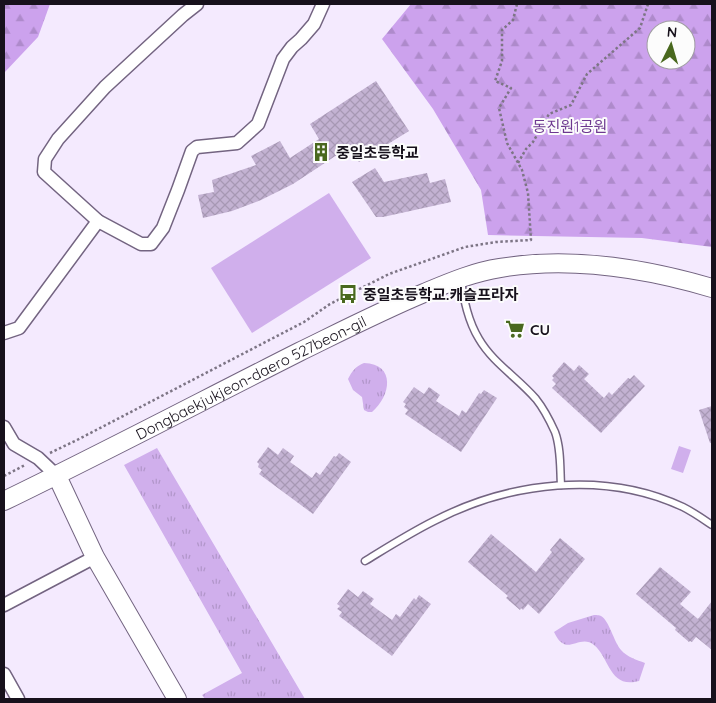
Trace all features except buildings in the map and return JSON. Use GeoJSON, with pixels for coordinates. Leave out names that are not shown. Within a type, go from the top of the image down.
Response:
{"type":"FeatureCollection","features":[{"type":"Feature","properties":{"kind":"street"},"geometry":{"type":"LineString","coordinates":[[196,4],[105,87],[58,139],[45,160],[44,172],[98,222],[141,244],[151,244],[163,228],[192,151],[197,147],[237,143],[258,124],[284,59],[292,47],[314,24],[323,4]]}},
{"type":"Feature","properties":{"kind":"street"},"geometry":{"type":"LineString","coordinates":[[4,333],[19,328],[98,222]]}},
{"type":"Feature","properties":{"kind":"street","name":"Dongbaekjukjeon-daero 527beon-gil"},"geometry":{"type":"LineString","coordinates":[[4,501],[362,320],[460,278],[499,268],[573,264],[642,271],[712,288]]}},
{"type":"Feature","properties":{"kind":"street"},"geometry":{"type":"LineString","coordinates":[[4,427],[14,444],[38,458],[56,476],[95,558],[177,699]]}},
{"type":"Feature","properties":{"kind":"street"},"geometry":{"type":"LineString","coordinates":[[4,605],[95,558]]}},
{"type":"Feature","properties":{"kind":"street"},"geometry":{"type":"LineString","coordinates":[[4,674],[18,699]]}},
{"type":"Feature","properties":{"kind":"lane"},"geometry":{"type":"LineString","coordinates":[[460,278],[465,303],[478,338],[496,360],[535,398],[550,422],[556,435],[561,485]]}},
{"type":"Feature","properties":{"kind":"lane"},"geometry":{"type":"LineString","coordinates":[[365,561],[410,534],[451,513],[485,500],[561,485],[582,484],[646,493],[684,508],[712,525]]}},
{"type":"Feature","properties":{"kind":"path"},"geometry":{"type":"LineString","coordinates":[[4,476],[304,322],[330,304],[388,274],[465,247],[496,242],[531,240],[528,193],[522,170],[507,143],[499,108],[511,88],[495,81],[502,61],[502,30],[513,20],[517,4]]}},
{"type":"Feature","properties":{"kind":"path"},"geometry":{"type":"LineString","coordinates":[[518,163],[549,114],[571,105],[587,74],[640,28],[648,4]]}},
{"type":"Feature","properties":{"kind":"green space"},"geometry":{"type":"Polygon","coordinates":[[[4,4],[50,4],[38,37],[4,73],[4,4]]]}},
{"type":"Feature","properties":{"kind":"green space","name":"동진원1공원"},"geometry":{"type":"Polygon","coordinates":[[[411,4],[712,4],[712,247],[642,238],[488,235],[481,190],[433,109],[382,39],[411,4]]]}},
{"type":"Feature","properties":{"kind":"green space"},"geometry":{"type":"Polygon","coordinates":[[[329,193],[371,258],[252,333],[211,268],[329,193]]]}},
{"type":"Feature","properties":{"kind":"green space"},"geometry":{"type":"Polygon","coordinates":[[[364,363],[374,365],[386,375],[386,390],[383,398],[372,412],[364,410],[362,397],[353,390],[348,379],[354,369],[364,363]]]}},
{"type":"Feature","properties":{"kind":"green space"},"geometry":{"type":"Polygon","coordinates":[[[679,446],[691,450],[683,473],[671,469],[679,446]]]}},
{"type":"Feature","properties":{"kind":"green space"},"geometry":{"type":"Polygon","coordinates":[[[157,448],[305,699],[205,699],[202,695],[242,673],[124,465],[157,448]]]}},
{"type":"Feature","properties":{"kind":"green space"},"geometry":{"type":"Polygon","coordinates":[[[594,615],[604,618],[623,652],[645,663],[639,681],[622,681],[616,677],[594,645],[582,642],[567,645],[559,640],[554,632],[568,623],[594,615]]]}},
{"type":"Feature","properties":{"kind":"place","name":"중일초등학교"},"geometry":{"type":"Point","coordinates":[321,152]}},
{"type":"Feature","properties":{"kind":"place","name":"중일초등학교.캐슬프라자"},"geometry":{"type":"Point","coordinates":[348,294]}},
{"type":"Feature","properties":{"kind":"place","name":"CU"},"geometry":{"type":"Point","coordinates":[515,329]}}]}
